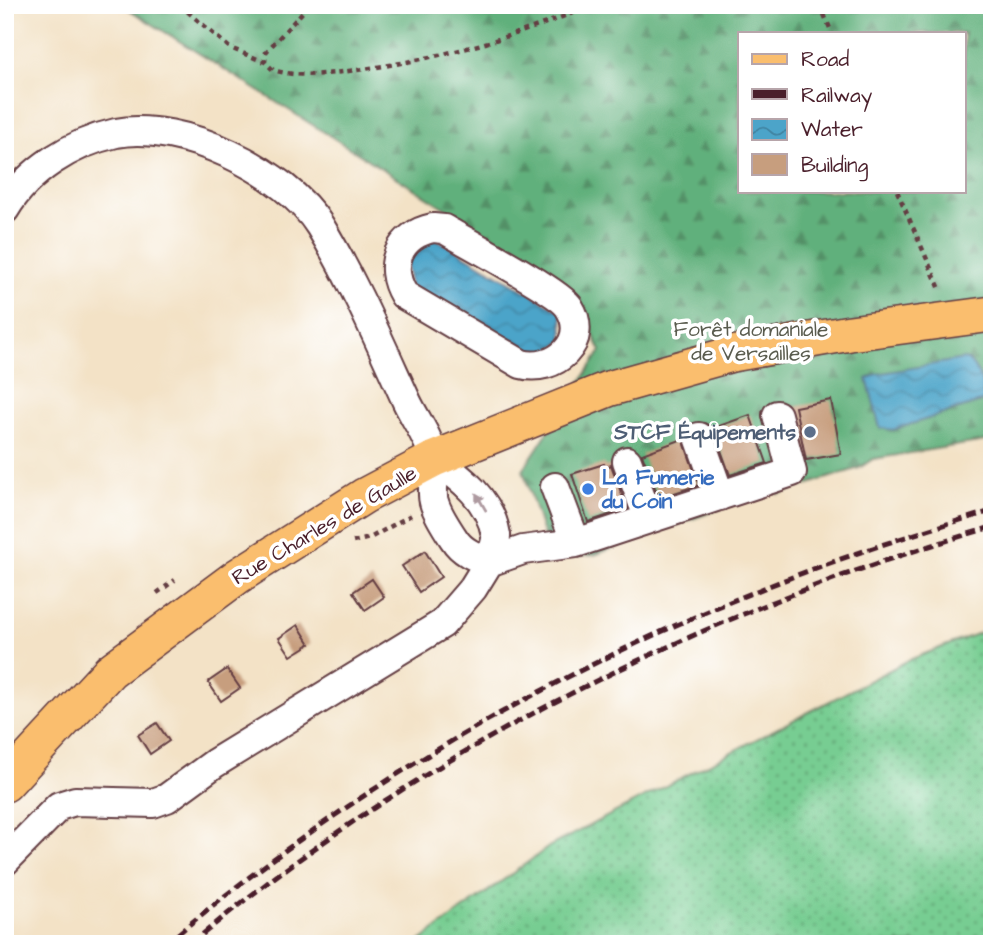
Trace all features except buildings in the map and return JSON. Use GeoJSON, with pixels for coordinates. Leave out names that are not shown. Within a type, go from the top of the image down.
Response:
{"type":"FeatureCollection","features":[{"type":"Feature","properties":{"kind":"main road","name":"Rue Charles de Gaulle"},"geometry":{"type":"LineString","coordinates":[[5,785],[110,671],[238,576],[364,496],[435,459],[608,389],[732,354],[953,318],[991,317]]}},
{"type":"Feature","properties":{"kind":"lane"},"geometry":{"type":"LineString","coordinates":[[5,209],[30,178],[57,157],[87,142],[118,133],[149,132],[182,138],[221,151],[263,172],[293,195],[318,224],[370,318],[435,459],[434,502],[455,541],[470,554],[489,562],[523,550],[576,543],[792,472],[777,415]]}},
{"type":"Feature","properties":{"kind":"lane"},"geometry":{"type":"LineString","coordinates":[[433,228],[444,229],[563,300],[573,315],[574,335],[564,356],[543,367],[521,365],[404,295],[395,275],[397,253],[411,236],[433,228]]}},
{"type":"Feature","properties":{"kind":"lane"},"geometry":{"type":"LineString","coordinates":[[370,318],[404,295]]}},
{"type":"Feature","properties":{"kind":"lane"},"geometry":{"type":"LineString","coordinates":[[699,437],[720,496]]}},
{"type":"Feature","properties":{"kind":"lane"},"geometry":{"type":"LineString","coordinates":[[5,861],[59,806],[75,801],[153,803],[167,798],[215,763],[442,624],[473,588],[489,562],[497,537],[470,483],[435,459]]}},
{"type":"Feature","properties":{"kind":"lane"},"geometry":{"type":"LineString","coordinates":[[627,461],[649,519]]}},
{"type":"Feature","properties":{"kind":"lane"},"geometry":{"type":"LineString","coordinates":[[555,487],[576,543]]}},
{"type":"Feature","properties":{"kind":"path"},"geometry":{"type":"LineString","coordinates":[[180,5],[230,48],[265,62],[273,70],[313,76],[418,62],[526,31],[592,5]]}},
{"type":"Feature","properties":{"kind":"path"},"geometry":{"type":"LineString","coordinates":[[265,62],[270,45],[309,5]]}},
{"type":"Feature","properties":{"kind":"path"},"geometry":{"type":"LineString","coordinates":[[820,5],[832,32]]}},
{"type":"Feature","properties":{"kind":"path"},"geometry":{"type":"LineString","coordinates":[[897,192],[953,318]]}},
{"type":"Feature","properties":{"kind":"path"},"geometry":{"type":"LineString","coordinates":[[343,544],[370,538],[385,529]]}},
{"type":"Feature","properties":{"kind":"green space","name":"Forêt domaniale de Versailles"},"geometry":{"type":"Polygon","coordinates":[[[122,5],[992,5],[992,440],[873,459],[859,468],[778,494],[774,489],[594,555],[551,559],[523,470],[601,351],[570,287],[122,5]]]}},
{"type":"Feature","properties":{"kind":"green space"},"geometry":{"type":"Polygon","coordinates":[[[992,628],[992,944],[416,944],[550,846],[909,660],[992,628]]]}},
{"type":"Feature","properties":{"kind":"water"},"geometry":{"type":"Polygon","coordinates":[[[433,237],[562,312],[563,342],[533,359],[410,288],[405,256],[433,237]]]}},
{"type":"Feature","properties":{"kind":"water"},"geometry":{"type":"Polygon","coordinates":[[[968,360],[980,377],[985,398],[981,402],[893,430],[880,428],[867,379],[877,374],[968,360]]]}},
{"type":"Feature","properties":{"kind":"railway"},"geometry":{"type":"LineString","coordinates":[[166,944],[258,871],[353,803],[453,740],[556,683],[662,632],[770,586],[880,545],[992,511]]}},
{"type":"Feature","properties":{"kind":"railway"},"geometry":{"type":"LineString","coordinates":[[191,944],[279,874],[372,809],[469,749],[570,694],[673,645],[778,600],[885,561],[992,527]]}},
{"type":"Feature","properties":{"kind":"place","name":"STCF Équipements"},"geometry":{"type":"Point","coordinates":[810,432]}},
{"type":"Feature","properties":{"kind":"place","name":"La Fumerie du Coin"},"geometry":{"type":"Point","coordinates":[588,489]}}]}
